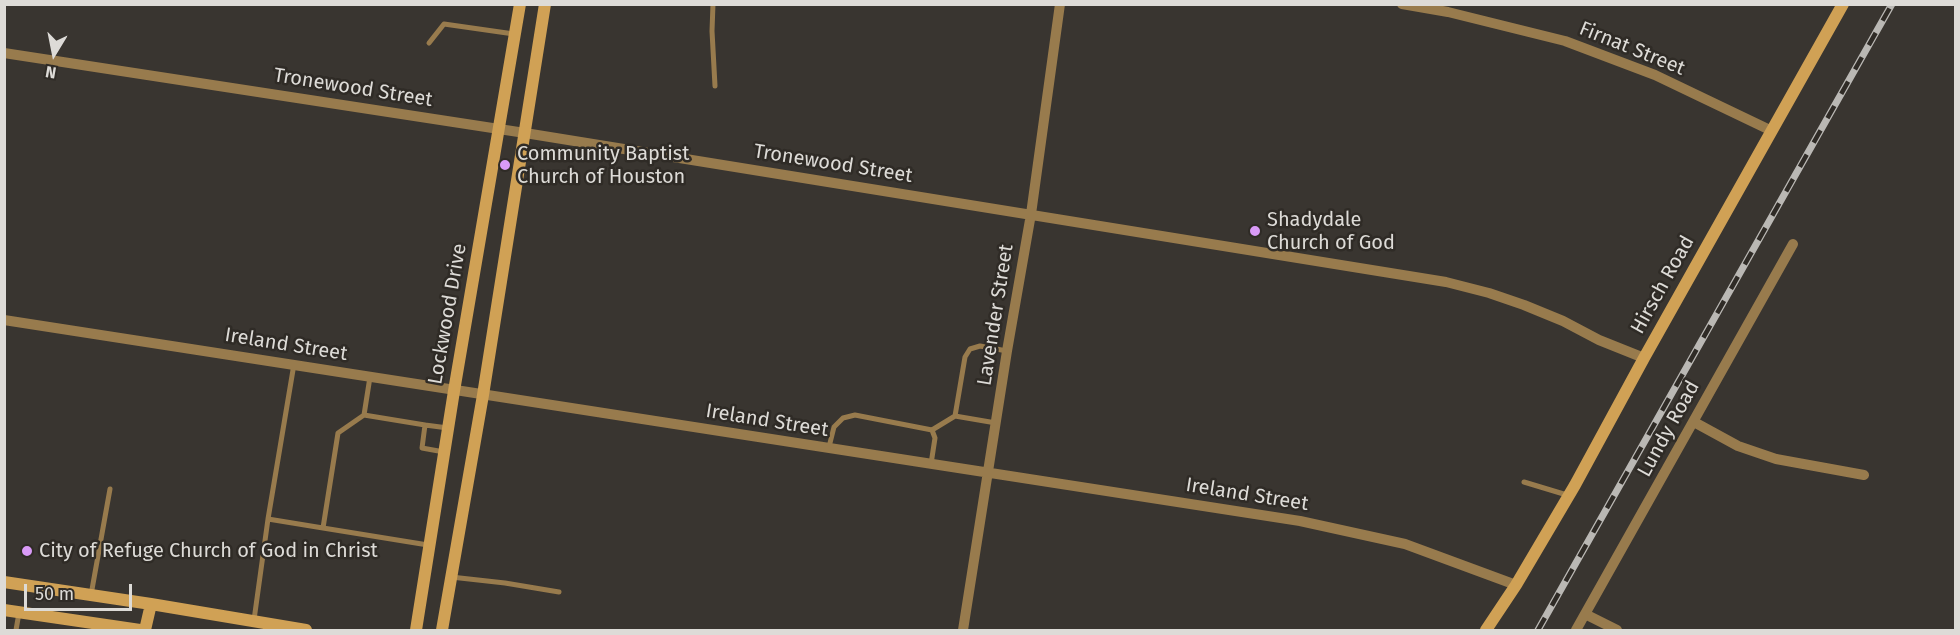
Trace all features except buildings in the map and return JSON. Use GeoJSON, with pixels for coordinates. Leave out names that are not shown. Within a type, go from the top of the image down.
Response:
{"type":"FeatureCollection","features":[{"type":"Feature","properties":{"kind":"main road","name":"Lockwood Drive"},"geometry":{"type":"LineString","coordinates":[[416,630],[520,4]]}},
{"type":"Feature","properties":{"kind":"main road"},"geometry":{"type":"LineString","coordinates":[[442,630],[483,395],[545,4]]}},
{"type":"Feature","properties":{"kind":"main road","name":"Hirsch Road"},"geometry":{"type":"LineString","coordinates":[[1486,630],[1516,585],[1568,496],[1843,4]]}},
{"type":"Feature","properties":{"kind":"main road"},"geometry":{"type":"LineString","coordinates":[[4,582],[306,630]]}},
{"type":"Feature","properties":{"kind":"main road","name":"Hirsch Road"},"geometry":{"type":"LineString","coordinates":[[1495,630],[1516,585]]}},
{"type":"Feature","properties":{"kind":"main road"},"geometry":{"type":"LineString","coordinates":[[145,630],[151,604]]}},
{"type":"Feature","properties":{"kind":"main road"},"geometry":{"type":"LineString","coordinates":[[4,610],[140,630]]}},
{"type":"Feature","properties":{"kind":"street","name":"Lavender Street"},"geometry":{"type":"LineString","coordinates":[[963,630],[1031,214],[1060,4]]}},
{"type":"Feature","properties":{"kind":"street","name":"Firnat Street"},"geometry":{"type":"LineString","coordinates":[[1402,4],[1448,12],[1565,41],[1655,75],[1772,131]]}},
{"type":"Feature","properties":{"kind":"street","name":"Tronewood Street"},"geometry":{"type":"LineString","coordinates":[[4,53],[500,129],[1446,282],[1524,305],[1644,358]]}},
{"type":"Feature","properties":{"kind":"street","name":"Lundy Road"},"geometry":{"type":"LineString","coordinates":[[1576,630],[1793,244]]}},
{"type":"Feature","properties":{"kind":"street","name":"Ireland Street"},"geometry":{"type":"LineString","coordinates":[[4,320],[1300,521],[1405,544],[1516,585]]}},
{"type":"Feature","properties":{"kind":"street"},"geometry":{"type":"LineString","coordinates":[[1694,422],[1738,446],[1776,459],[1864,475]]}},
{"type":"Feature","properties":{"kind":"street"},"geometry":{"type":"LineString","coordinates":[[1585,614],[1617,630]]}},
{"type":"Feature","properties":{"kind":"lane"},"geometry":{"type":"LineString","coordinates":[[712,4],[711,31],[715,86]]}},
{"type":"Feature","properties":{"kind":"lane"},"geometry":{"type":"LineString","coordinates":[[429,43],[444,24],[516,34]]}},
{"type":"Feature","properties":{"kind":"lane"},"geometry":{"type":"LineString","coordinates":[[955,416],[965,357],[970,349],[980,346],[1007,351]]}},
{"type":"Feature","properties":{"kind":"lane"},"geometry":{"type":"LineString","coordinates":[[254,621],[268,519],[294,364]]}},
{"type":"Feature","properties":{"kind":"lane"},"geometry":{"type":"LineString","coordinates":[[364,415],[370,376]]}},
{"type":"Feature","properties":{"kind":"lane"},"geometry":{"type":"LineString","coordinates":[[323,528],[338,433],[364,415],[448,428]]}},
{"type":"Feature","properties":{"kind":"lane"},"geometry":{"type":"LineString","coordinates":[[829,449],[834,427],[843,418],[855,415],[932,430],[955,416],[996,423]]}},
{"type":"Feature","properties":{"kind":"lane"},"geometry":{"type":"LineString","coordinates":[[424,425],[422,448],[444,452]]}},
{"type":"Feature","properties":{"kind":"lane"},"geometry":{"type":"LineString","coordinates":[[931,465],[935,438],[932,430]]}},
{"type":"Feature","properties":{"kind":"lane"},"geometry":{"type":"LineString","coordinates":[[1524,482],[1568,496]]}},
{"type":"Feature","properties":{"kind":"lane"},"geometry":{"type":"LineString","coordinates":[[91,595],[110,489]]}},
{"type":"Feature","properties":{"kind":"lane"},"geometry":{"type":"LineString","coordinates":[[268,519],[429,545]]}},
{"type":"Feature","properties":{"kind":"lane"},"geometry":{"type":"LineString","coordinates":[[452,577],[559,592]]}},
{"type":"Feature","properties":{"kind":"lane"},"geometry":{"type":"LineString","coordinates":[[16,630],[20,612]]}},
{"type":"Feature","properties":{"kind":"railway"},"geometry":{"type":"LineString","coordinates":[[1538,630],[1892,4]]}},
{"type":"Feature","properties":{"kind":"place","name":"Community Baptist Church of Houston"},"geometry":{"type":"Point","coordinates":[505,165]}},
{"type":"Feature","properties":{"kind":"place","name":"Shadydale Church of God"},"geometry":{"type":"Point","coordinates":[1255,231]}},
{"type":"Feature","properties":{"kind":"place","name":"City of Refuge Church of God in Christ"},"geometry":{"type":"Point","coordinates":[27,551]}}]}
